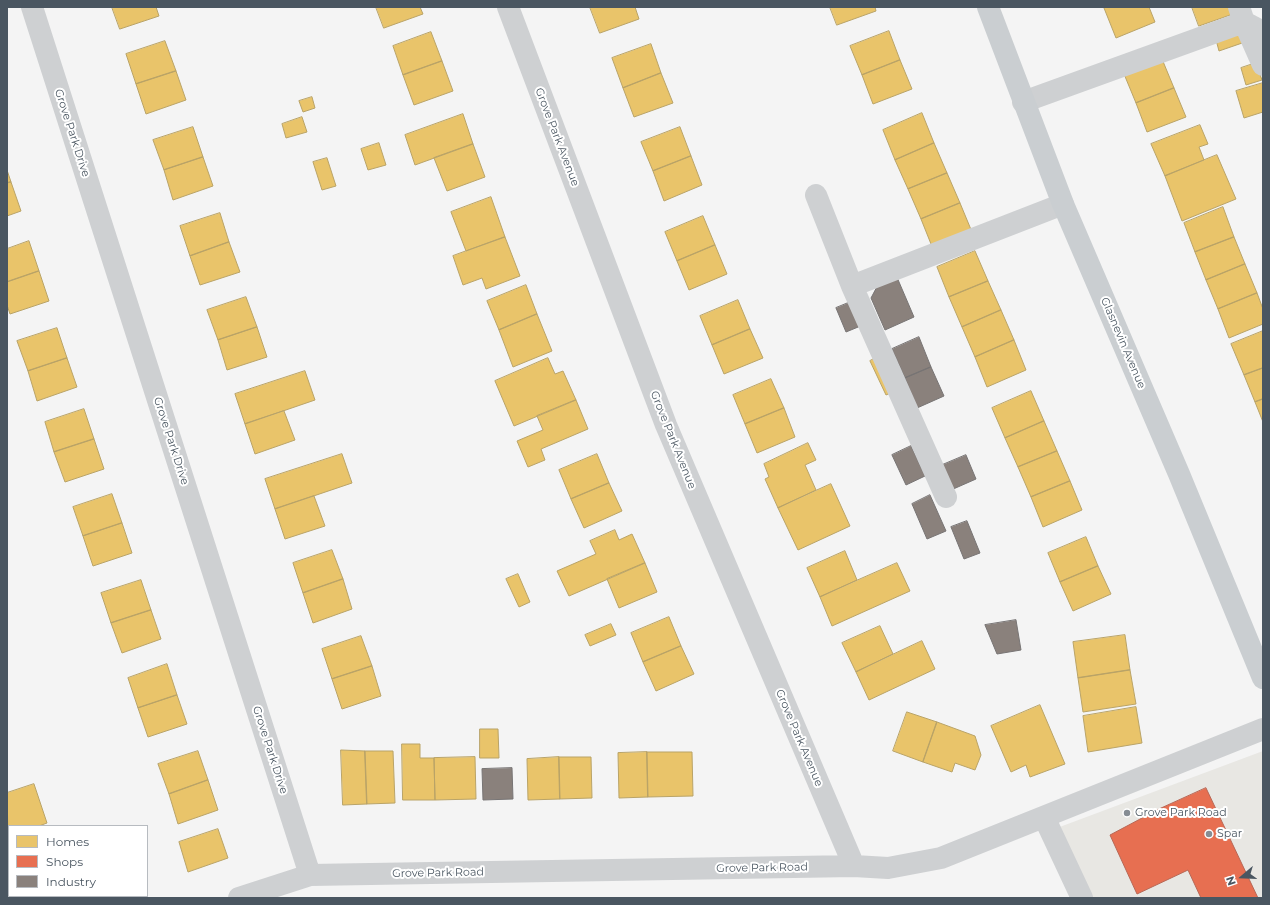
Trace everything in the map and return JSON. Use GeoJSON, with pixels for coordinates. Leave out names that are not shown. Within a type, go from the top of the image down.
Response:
{"type":"FeatureCollection","features":[{"type":"Feature","properties":{"kind":"main road","name":"Glasnevin Avenue"},"geometry":{"type":"LineString","coordinates":[[988,7],[1063,204],[1179,474],[1263,678]]}},
{"type":"Feature","properties":{"kind":"street","name":"Grove Park Drive"},"geometry":{"type":"LineString","coordinates":[[32,7],[310,875]]}},
{"type":"Feature","properties":{"kind":"street","name":"Grove Park Avenue"},"geometry":{"type":"LineString","coordinates":[[508,7],[666,425],[854,866]]}},
{"type":"Feature","properties":{"kind":"street"},"geometry":{"type":"LineString","coordinates":[[1023,102],[1249,20],[1263,65]]}},
{"type":"Feature","properties":{"kind":"street"},"geometry":{"type":"LineString","coordinates":[[816,195],[852,286],[946,497]]}},
{"type":"Feature","properties":{"kind":"street"},"geometry":{"type":"LineString","coordinates":[[852,286],[1063,204]]}},
{"type":"Feature","properties":{"kind":"street","name":"Grove Park Road"},"geometry":{"type":"LineString","coordinates":[[239,898],[310,875],[854,866],[888,868],[941,858],[1263,729]]}},
{"type":"Feature","properties":{"kind":"street"},"geometry":{"type":"LineString","coordinates":[[1044,817],[1082,898]]}},
{"type":"Feature","properties":{"kind":"shaded area"},"geometry":{"type":"Polygon","coordinates":[[[1263,751],[1263,898],[1090,898],[1057,828],[1263,751]]]}},
{"type":"Feature","properties":{"kind":"building: Homes"},"geometry":{"type":"Polygon","coordinates":[[[112,7],[156,7],[159,16],[120,29],[112,7]]]}},
{"type":"Feature","properties":{"kind":"building: Homes"},"geometry":{"type":"Polygon","coordinates":[[[376,7],[420,7],[423,14],[384,28],[376,7]]]}},
{"type":"Feature","properties":{"kind":"building: Homes"},"geometry":{"type":"Polygon","coordinates":[[[590,7],[635,7],[639,19],[600,33],[590,7]]]}},
{"type":"Feature","properties":{"kind":"building: Homes"},"geometry":{"type":"Polygon","coordinates":[[[830,7],[875,7],[876,11],[837,25],[830,7]]]}},
{"type":"Feature","properties":{"kind":"building: Homes"},"geometry":{"type":"Polygon","coordinates":[[[1149,7],[1155,22],[1116,38],[1104,8],[1149,7]]]}},
{"type":"Feature","properties":{"kind":"building: Homes"},"geometry":{"type":"Polygon","coordinates":[[[1192,7],[1234,7],[1236,13],[1199,26],[1192,7]]]}},
{"type":"Feature","properties":{"kind":"building: Homes"},"geometry":{"type":"Polygon","coordinates":[[[1243,27],[1248,41],[1219,51],[1215,36],[1243,27]]]}},
{"type":"Feature","properties":{"kind":"building: Homes"},"geometry":{"type":"Polygon","coordinates":[[[889,31],[900,60],[862,75],[850,46],[889,31]]]}},
{"type":"Feature","properties":{"kind":"building: Homes"},"geometry":{"type":"Polygon","coordinates":[[[431,32],[442,61],[403,75],[393,46],[431,32]]]}},
{"type":"Feature","properties":{"kind":"building: Homes"},"geometry":{"type":"Polygon","coordinates":[[[165,41],[176,71],[136,84],[126,54],[165,41]]]}},
{"type":"Feature","properties":{"kind":"building: Homes"},"geometry":{"type":"Polygon","coordinates":[[[651,44],[661,73],[623,88],[612,58],[651,44]]]}},
{"type":"Feature","properties":{"kind":"building: Homes"},"geometry":{"type":"Polygon","coordinates":[[[1162,59],[1174,88],[1136,103],[1124,74],[1162,59]]]}},
{"type":"Feature","properties":{"kind":"building: Homes"},"geometry":{"type":"Polygon","coordinates":[[[900,60],[912,89],[873,104],[862,75],[900,60]]]}},
{"type":"Feature","properties":{"kind":"building: Homes"},"geometry":{"type":"Polygon","coordinates":[[[442,61],[453,91],[414,105],[403,75],[442,61]]]}},
{"type":"Feature","properties":{"kind":"building: Homes"},"geometry":{"type":"Polygon","coordinates":[[[1256,63],[1262,80],[1246,85],[1241,68],[1256,63]]]}},
{"type":"Feature","properties":{"kind":"building: Homes"},"geometry":{"type":"Polygon","coordinates":[[[176,71],[186,100],[146,114],[136,84],[176,71]]]}},
{"type":"Feature","properties":{"kind":"building: Homes"},"geometry":{"type":"Polygon","coordinates":[[[661,73],[673,103],[634,117],[623,88],[661,73]]]}},
{"type":"Feature","properties":{"kind":"building: Homes"},"geometry":{"type":"Polygon","coordinates":[[[1263,83],[1263,112],[1244,118],[1236,91],[1263,83]]]}},
{"type":"Feature","properties":{"kind":"building: Homes"},"geometry":{"type":"Polygon","coordinates":[[[1174,88],[1186,117],[1147,132],[1136,103],[1174,88]]]}},
{"type":"Feature","properties":{"kind":"building: Homes"},"geometry":{"type":"Polygon","coordinates":[[[312,97],[315,108],[303,112],[299,101],[312,97]]]}},
{"type":"Feature","properties":{"kind":"building: Homes"},"geometry":{"type":"Polygon","coordinates":[[[922,113],[934,143],[895,160],[883,130],[922,113]]]}},
{"type":"Feature","properties":{"kind":"building: Homes"},"geometry":{"type":"Polygon","coordinates":[[[463,114],[473,144],[415,165],[405,135],[463,114]]]}},
{"type":"Feature","properties":{"kind":"building: Homes"},"geometry":{"type":"Polygon","coordinates":[[[302,117],[307,132],[286,138],[282,124],[302,117]]]}},
{"type":"Feature","properties":{"kind":"building: Homes"},"geometry":{"type":"Polygon","coordinates":[[[1200,125],[1208,144],[1199,147],[1204,160],[1165,176],[1151,144],[1200,125]]]}},
{"type":"Feature","properties":{"kind":"building: Homes"},"geometry":{"type":"Polygon","coordinates":[[[193,127],[203,157],[164,170],[153,140],[193,127]]]}},
{"type":"Feature","properties":{"kind":"building: Homes"},"geometry":{"type":"Polygon","coordinates":[[[680,127],[691,156],[653,171],[641,142],[680,127]]]}},
{"type":"Feature","properties":{"kind":"building: Homes"},"geometry":{"type":"Polygon","coordinates":[[[379,143],[386,165],[368,170],[361,149],[379,143]]]}},
{"type":"Feature","properties":{"kind":"building: Homes"},"geometry":{"type":"Polygon","coordinates":[[[934,143],[947,173],[908,189],[895,160],[934,143]]]}},
{"type":"Feature","properties":{"kind":"building: Homes"},"geometry":{"type":"Polygon","coordinates":[[[473,144],[485,177],[447,191],[434,158],[473,144]]]}},
{"type":"Feature","properties":{"kind":"building: Homes"},"geometry":{"type":"Polygon","coordinates":[[[1217,155],[1236,199],[1182,221],[1165,176],[1217,155]]]}},
{"type":"Feature","properties":{"kind":"building: Homes"},"geometry":{"type":"Polygon","coordinates":[[[691,156],[702,185],[664,201],[653,171],[691,156]]]}},
{"type":"Feature","properties":{"kind":"building: Homes"},"geometry":{"type":"Polygon","coordinates":[[[203,157],[213,186],[173,200],[164,170],[203,157]]]}},
{"type":"Feature","properties":{"kind":"building: Homes"},"geometry":{"type":"Polygon","coordinates":[[[327,158],[336,186],[322,190],[313,162],[327,158]]]}},
{"type":"Feature","properties":{"kind":"building: Homes"},"geometry":{"type":"Polygon","coordinates":[[[7,170],[11,182],[7,183],[7,170]]]}},
{"type":"Feature","properties":{"kind":"building: Homes"},"geometry":{"type":"Polygon","coordinates":[[[947,173],[960,203],[921,219],[908,189],[947,173]]]}},
{"type":"Feature","properties":{"kind":"building: Homes"},"geometry":{"type":"Polygon","coordinates":[[[11,182],[21,211],[7,216],[7,183],[11,182]]]}},
{"type":"Feature","properties":{"kind":"building: Homes"},"geometry":{"type":"Polygon","coordinates":[[[491,197],[505,237],[466,251],[451,212],[491,197]]]}},
{"type":"Feature","properties":{"kind":"building: Homes"},"geometry":{"type":"Polygon","coordinates":[[[960,203],[972,232],[933,249],[921,219],[960,203]]]}},
{"type":"Feature","properties":{"kind":"building: Homes"},"geometry":{"type":"Polygon","coordinates":[[[1223,207],[1234,237],[1195,252],[1184,223],[1223,207]]]}},
{"type":"Feature","properties":{"kind":"building: Homes"},"geometry":{"type":"Polygon","coordinates":[[[220,213],[229,242],[190,256],[180,226],[220,213]]]}},
{"type":"Feature","properties":{"kind":"building: Homes"},"geometry":{"type":"Polygon","coordinates":[[[703,216],[715,245],[677,261],[665,232],[703,216]]]}},
{"type":"Feature","properties":{"kind":"building: Homes"},"geometry":{"type":"Polygon","coordinates":[[[505,237],[520,276],[486,289],[482,278],[463,285],[453,256],[505,237]]]}},
{"type":"Feature","properties":{"kind":"building: Homes"},"geometry":{"type":"Polygon","coordinates":[[[1234,237],[1245,264],[1206,280],[1195,252],[1234,237]]]}},
{"type":"Feature","properties":{"kind":"building: Homes"},"geometry":{"type":"Polygon","coordinates":[[[29,241],[39,271],[7,282],[7,249],[29,241]]]}},
{"type":"Feature","properties":{"kind":"building: Homes"},"geometry":{"type":"Polygon","coordinates":[[[229,242],[240,272],[200,285],[190,256],[229,242]]]}},
{"type":"Feature","properties":{"kind":"building: Homes"},"geometry":{"type":"Polygon","coordinates":[[[715,245],[727,274],[689,290],[677,261],[715,245]]]}},
{"type":"Feature","properties":{"kind":"building: Homes"},"geometry":{"type":"Polygon","coordinates":[[[975,251],[988,281],[949,297],[937,267],[975,251]]]}},
{"type":"Feature","properties":{"kind":"building: Homes"},"geometry":{"type":"Polygon","coordinates":[[[1245,264],[1257,293],[1218,309],[1206,280],[1245,264]]]}},
{"type":"Feature","properties":{"kind":"building: Homes"},"geometry":{"type":"Polygon","coordinates":[[[39,271],[49,301],[10,314],[7,305],[7,282],[39,271]]]}},
{"type":"Feature","properties":{"kind":"building: Homes"},"geometry":{"type":"Polygon","coordinates":[[[988,281],[1001,310],[962,327],[949,297],[988,281]]]}},
{"type":"Feature","properties":{"kind":"building: Homes"},"geometry":{"type":"Polygon","coordinates":[[[526,285],[537,314],[499,330],[487,301],[526,285]]]}},
{"type":"Feature","properties":{"kind":"building: Homes"},"geometry":{"type":"Polygon","coordinates":[[[1257,293],[1263,309],[1263,324],[1229,338],[1218,309],[1257,293]]]}},
{"type":"Feature","properties":{"kind":"building: Homes"},"geometry":{"type":"Polygon","coordinates":[[[246,297],[257,327],[218,340],[207,310],[246,297]]]}},
{"type":"Feature","properties":{"kind":"building: Homes"},"geometry":{"type":"Polygon","coordinates":[[[738,300],[750,329],[712,345],[700,316],[738,300]]]}},
{"type":"Feature","properties":{"kind":"building: Homes"},"geometry":{"type":"Polygon","coordinates":[[[1001,310],[1014,340],[975,357],[962,327],[1001,310]]]}},
{"type":"Feature","properties":{"kind":"building: Homes"},"geometry":{"type":"Polygon","coordinates":[[[537,314],[552,351],[513,367],[499,330],[537,314]]]}},
{"type":"Feature","properties":{"kind":"building: Homes"},"geometry":{"type":"Polygon","coordinates":[[[257,327],[267,357],[227,370],[218,340],[257,327]]]}},
{"type":"Feature","properties":{"kind":"building: Homes"},"geometry":{"type":"Polygon","coordinates":[[[57,328],[67,358],[28,371],[17,341],[57,328]]]}},
{"type":"Feature","properties":{"kind":"building: Homes"},"geometry":{"type":"Polygon","coordinates":[[[750,329],[763,358],[724,374],[712,345],[750,329]]]}},
{"type":"Feature","properties":{"kind":"building: Homes"},"geometry":{"type":"Polygon","coordinates":[[[1263,331],[1263,368],[1244,375],[1231,344],[1263,331]]]}},
{"type":"Feature","properties":{"kind":"building: Homes"},"geometry":{"type":"Polygon","coordinates":[[[1014,340],[1026,370],[987,387],[975,357],[1014,340]]]}},
{"type":"Feature","properties":{"kind":"building: Homes"},"geometry":{"type":"Polygon","coordinates":[[[879,356],[895,391],[886,395],[870,361],[879,356]]]}},
{"type":"Feature","properties":{"kind":"building: Homes"},"geometry":{"type":"Polygon","coordinates":[[[67,358],[77,387],[37,401],[28,371],[67,358]]]}},
{"type":"Feature","properties":{"kind":"building: Homes"},"geometry":{"type":"Polygon","coordinates":[[[548,358],[555,374],[563,371],[576,400],[514,426],[495,381],[548,358]]]}},
{"type":"Feature","properties":{"kind":"building: Homes"},"geometry":{"type":"Polygon","coordinates":[[[1263,368],[1263,399],[1255,402],[1244,375],[1263,368]]]}},
{"type":"Feature","properties":{"kind":"building: Homes"},"geometry":{"type":"Polygon","coordinates":[[[305,371],[315,400],[245,424],[235,394],[305,371]]]}},
{"type":"Feature","properties":{"kind":"building: Homes"},"geometry":{"type":"Polygon","coordinates":[[[771,379],[784,408],[745,424],[733,395],[771,379]]]}},
{"type":"Feature","properties":{"kind":"building: Homes"},"geometry":{"type":"Polygon","coordinates":[[[1031,391],[1044,421],[1005,438],[992,408],[1031,391]]]}},
{"type":"Feature","properties":{"kind":"building: Homes"},"geometry":{"type":"Polygon","coordinates":[[[1263,399],[1263,422],[1255,402],[1263,399]]]}},
{"type":"Feature","properties":{"kind":"building: Homes"},"geometry":{"type":"Polygon","coordinates":[[[576,400],[588,429],[541,449],[545,460],[528,467],[517,441],[543,430],[537,416],[576,400]]]}},
{"type":"Feature","properties":{"kind":"building: Homes"},"geometry":{"type":"Polygon","coordinates":[[[784,408],[795,437],[757,453],[745,424],[784,408]]]}},
{"type":"Feature","properties":{"kind":"building: Homes"},"geometry":{"type":"Polygon","coordinates":[[[84,409],[94,439],[54,452],[45,422],[84,409]]]}},
{"type":"Feature","properties":{"kind":"building: Homes"},"geometry":{"type":"Polygon","coordinates":[[[284,411],[295,440],[255,454],[245,424],[284,411]]]}},
{"type":"Feature","properties":{"kind":"building: Homes"},"geometry":{"type":"Polygon","coordinates":[[[1044,421],[1057,451],[1018,467],[1005,438],[1044,421]]]}},
{"type":"Feature","properties":{"kind":"building: Homes"},"geometry":{"type":"Polygon","coordinates":[[[94,439],[104,469],[65,482],[54,452],[94,439]]]}},
{"type":"Feature","properties":{"kind":"building: Homes"},"geometry":{"type":"Polygon","coordinates":[[[808,443],[816,460],[805,465],[816,490],[778,508],[765,479],[769,477],[764,464],[808,443]]]}},
{"type":"Feature","properties":{"kind":"building: Homes"},"geometry":{"type":"Polygon","coordinates":[[[1057,451],[1070,481],[1031,497],[1018,467],[1057,451]]]}},
{"type":"Feature","properties":{"kind":"building: Homes"},"geometry":{"type":"Polygon","coordinates":[[[342,454],[352,483],[275,509],[265,479],[342,454]]]}},
{"type":"Feature","properties":{"kind":"building: Homes"},"geometry":{"type":"Polygon","coordinates":[[[597,454],[609,483],[571,499],[559,470],[597,454]]]}},
{"type":"Feature","properties":{"kind":"building: Homes"},"geometry":{"type":"Polygon","coordinates":[[[1070,481],[1082,510],[1043,527],[1031,497],[1070,481]]]}},
{"type":"Feature","properties":{"kind":"building: Homes"},"geometry":{"type":"Polygon","coordinates":[[[609,483],[622,511],[584,528],[571,499],[609,483]]]}},
{"type":"Feature","properties":{"kind":"building: Homes"},"geometry":{"type":"Polygon","coordinates":[[[831,484],[850,526],[798,550],[778,508],[831,484]]]}},
{"type":"Feature","properties":{"kind":"building: Homes"},"geometry":{"type":"Polygon","coordinates":[[[112,494],[122,523],[83,536],[73,507],[112,494]]]}},
{"type":"Feature","properties":{"kind":"building: Homes"},"geometry":{"type":"Polygon","coordinates":[[[314,496],[325,526],[285,539],[275,509],[314,496]]]}},
{"type":"Feature","properties":{"kind":"building: Homes"},"geometry":{"type":"Polygon","coordinates":[[[122,523],[132,553],[93,566],[83,536],[122,523]]]}},
{"type":"Feature","properties":{"kind":"building: Homes"},"geometry":{"type":"Polygon","coordinates":[[[615,530],[619,540],[632,534],[645,563],[569,596],[557,571],[596,554],[590,541],[615,530]]]}},
{"type":"Feature","properties":{"kind":"building: Homes"},"geometry":{"type":"Polygon","coordinates":[[[1086,537],[1098,566],[1060,582],[1048,553],[1086,537]]]}},
{"type":"Feature","properties":{"kind":"building: Homes"},"geometry":{"type":"Polygon","coordinates":[[[332,550],[343,579],[303,593],[293,563],[332,550]]]}},
{"type":"Feature","properties":{"kind":"building: Homes"},"geometry":{"type":"Polygon","coordinates":[[[845,551],[857,580],[820,597],[807,568],[845,551]]]}},
{"type":"Feature","properties":{"kind":"building: Homes"},"geometry":{"type":"Polygon","coordinates":[[[645,563],[657,592],[619,608],[607,579],[645,563]]]}},
{"type":"Feature","properties":{"kind":"building: Homes"},"geometry":{"type":"Polygon","coordinates":[[[897,563],[910,591],[832,626],[820,597],[897,563]]]}},
{"type":"Feature","properties":{"kind":"building: Homes"},"geometry":{"type":"Polygon","coordinates":[[[1098,566],[1111,594],[1073,611],[1060,582],[1098,566]]]}},
{"type":"Feature","properties":{"kind":"building: Homes"},"geometry":{"type":"Polygon","coordinates":[[[518,574],[530,602],[519,607],[506,579],[518,574]]]}},
{"type":"Feature","properties":{"kind":"building: Homes"},"geometry":{"type":"Polygon","coordinates":[[[343,579],[352,609],[313,623],[303,593],[343,579]]]}},
{"type":"Feature","properties":{"kind":"building: Homes"},"geometry":{"type":"Polygon","coordinates":[[[141,580],[151,610],[111,623],[101,593],[141,580]]]}},
{"type":"Feature","properties":{"kind":"building: Homes"},"geometry":{"type":"Polygon","coordinates":[[[151,610],[161,639],[122,653],[111,623],[151,610]]]}},
{"type":"Feature","properties":{"kind":"building: Homes"},"geometry":{"type":"Polygon","coordinates":[[[669,617],[681,646],[643,662],[631,633],[669,617]]]}},
{"type":"Feature","properties":{"kind":"building: Homes"},"geometry":{"type":"Polygon","coordinates":[[[611,624],[616,635],[590,646],[585,635],[611,624]]]}},
{"type":"Feature","properties":{"kind":"building: Homes"},"geometry":{"type":"Polygon","coordinates":[[[880,626],[893,654],[856,672],[842,643],[880,626]]]}},
{"type":"Feature","properties":{"kind":"building: Homes"},"geometry":{"type":"Polygon","coordinates":[[[1125,635],[1130,670],[1078,678],[1073,642],[1125,635]]]}},
{"type":"Feature","properties":{"kind":"building: Homes"},"geometry":{"type":"Polygon","coordinates":[[[361,636],[372,666],[332,679],[322,649],[361,636]]]}},
{"type":"Feature","properties":{"kind":"building: Homes"},"geometry":{"type":"Polygon","coordinates":[[[922,641],[935,669],[869,700],[856,672],[922,641]]]}},
{"type":"Feature","properties":{"kind":"building: Homes"},"geometry":{"type":"Polygon","coordinates":[[[681,646],[694,674],[656,691],[643,662],[681,646]]]}},
{"type":"Feature","properties":{"kind":"building: Homes"},"geometry":{"type":"Polygon","coordinates":[[[167,664],[177,695],[138,708],[128,678],[167,664]]]}},
{"type":"Feature","properties":{"kind":"building: Homes"},"geometry":{"type":"Polygon","coordinates":[[[372,666],[381,696],[342,709],[332,679],[372,666]]]}},
{"type":"Feature","properties":{"kind":"building: Homes"},"geometry":{"type":"Polygon","coordinates":[[[1130,670],[1136,704],[1083,712],[1078,678],[1130,670]]]}},
{"type":"Feature","properties":{"kind":"building: Homes"},"geometry":{"type":"Polygon","coordinates":[[[177,695],[187,724],[148,737],[138,708],[177,695]]]}},
{"type":"Feature","properties":{"kind":"building: Homes"},"geometry":{"type":"Polygon","coordinates":[[[1040,705],[1065,764],[1030,777],[1026,765],[1011,772],[991,726],[1040,705]]]}},
{"type":"Feature","properties":{"kind":"building: Homes"},"geometry":{"type":"Polygon","coordinates":[[[1136,707],[1142,743],[1088,752],[1083,716],[1136,707]]]}},
{"type":"Feature","properties":{"kind":"building: Homes"},"geometry":{"type":"Polygon","coordinates":[[[907,712],[937,722],[923,762],[893,751],[907,712]]]}},
{"type":"Feature","properties":{"kind":"building: Homes"},"geometry":{"type":"Polygon","coordinates":[[[937,722],[975,736],[981,755],[975,770],[955,763],[952,772],[923,762],[937,722]]]}},
{"type":"Feature","properties":{"kind":"building: Homes"},"geometry":{"type":"Polygon","coordinates":[[[480,729],[498,729],[499,758],[480,758],[480,729]]]}},
{"type":"Feature","properties":{"kind":"building: Homes"},"geometry":{"type":"Polygon","coordinates":[[[402,744],[420,744],[420,758],[434,758],[435,800],[403,800],[402,744]]]}},
{"type":"Feature","properties":{"kind":"building: Homes"},"geometry":{"type":"Polygon","coordinates":[[[341,750],[365,751],[367,804],[343,805],[341,750]]]}},
{"type":"Feature","properties":{"kind":"building: Homes"},"geometry":{"type":"Polygon","coordinates":[[[198,751],[208,780],[169,794],[158,764],[198,751]]]}},
{"type":"Feature","properties":{"kind":"building: Homes"},"geometry":{"type":"Polygon","coordinates":[[[365,751],[393,751],[395,803],[367,804],[365,751]]]}},
{"type":"Feature","properties":{"kind":"building: Homes"},"geometry":{"type":"Polygon","coordinates":[[[647,752],[692,752],[693,796],[648,797],[647,752]]]}},
{"type":"Feature","properties":{"kind":"building: Homes"},"geometry":{"type":"Polygon","coordinates":[[[647,752],[648,797],[619,798],[618,753],[647,752]]]}},
{"type":"Feature","properties":{"kind":"building: Homes"},"geometry":{"type":"Polygon","coordinates":[[[475,757],[476,799],[435,800],[434,758],[475,757]]]}},
{"type":"Feature","properties":{"kind":"building: Homes"},"geometry":{"type":"Polygon","coordinates":[[[559,757],[560,799],[528,800],[527,759],[559,757]]]}},
{"type":"Feature","properties":{"kind":"building: Homes"},"geometry":{"type":"Polygon","coordinates":[[[559,757],[591,757],[592,798],[560,799],[559,757]]]}},
{"type":"Feature","properties":{"kind":"building: Homes"},"geometry":{"type":"Polygon","coordinates":[[[208,780],[218,810],[178,824],[169,794],[208,780]]]}},
{"type":"Feature","properties":{"kind":"building: Homes"},"geometry":{"type":"Polygon","coordinates":[[[34,784],[47,823],[42,825],[8,825],[8,836],[7,793],[34,784]]]}},
{"type":"Feature","properties":{"kind":"building: Homes"},"geometry":{"type":"Polygon","coordinates":[[[218,829],[228,858],[188,872],[179,842],[218,829]]]}},
{"type":"Feature","properties":{"kind":"building: Homes"},"geometry":{"type":"Polygon","coordinates":[[[7,872],[8,897],[28,898],[7,898],[7,872]]]}},
{"type":"Feature","properties":{"kind":"building: Shops"},"geometry":{"type":"Polygon","coordinates":[[[1206,788],[1258,898],[1201,898],[1188,870],[1137,894],[1110,835],[1159,809],[1206,788]]]}},
{"type":"Feature","properties":{"kind":"building: Industry"},"geometry":{"type":"Polygon","coordinates":[[[896,275],[914,317],[885,330],[871,298],[880,281],[896,275]]]}},
{"type":"Feature","properties":{"kind":"building: Industry"},"geometry":{"type":"Polygon","coordinates":[[[853,301],[863,325],[846,332],[836,308],[853,301]]]}},
{"type":"Feature","properties":{"kind":"building: Industry"},"geometry":{"type":"Polygon","coordinates":[[[919,337],[931,367],[905,378],[892,349],[919,337]]]}},
{"type":"Feature","properties":{"kind":"building: Industry"},"geometry":{"type":"Polygon","coordinates":[[[931,367],[944,396],[917,408],[905,378],[931,367]]]}},
{"type":"Feature","properties":{"kind":"building: Industry"},"geometry":{"type":"Polygon","coordinates":[[[911,446],[925,476],[906,485],[892,455],[911,446]]]}},
{"type":"Feature","properties":{"kind":"building: Industry"},"geometry":{"type":"Polygon","coordinates":[[[966,455],[976,479],[951,490],[940,466],[966,455]]]}},
{"type":"Feature","properties":{"kind":"building: Industry"},"geometry":{"type":"Polygon","coordinates":[[[930,495],[946,531],[927,539],[912,504],[930,495]]]}},
{"type":"Feature","properties":{"kind":"building: Industry"},"geometry":{"type":"Polygon","coordinates":[[[967,521],[980,553],[964,559],[951,527],[967,521]]]}},
{"type":"Feature","properties":{"kind":"building: Industry"},"geometry":{"type":"Polygon","coordinates":[[[1016,620],[1021,650],[997,654],[985,625],[1016,620]]]}},
{"type":"Feature","properties":{"kind":"building: Industry"},"geometry":{"type":"Polygon","coordinates":[[[512,768],[513,799],[483,800],[482,769],[512,768]]]}},
{"type":"Feature","properties":{"kind":"place","name":"Grove Park Road"},"geometry":{"type":"Point","coordinates":[1127,813]}},
{"type":"Feature","properties":{"kind":"place","name":"Spar"},"geometry":{"type":"Point","coordinates":[1209,834]}}]}
